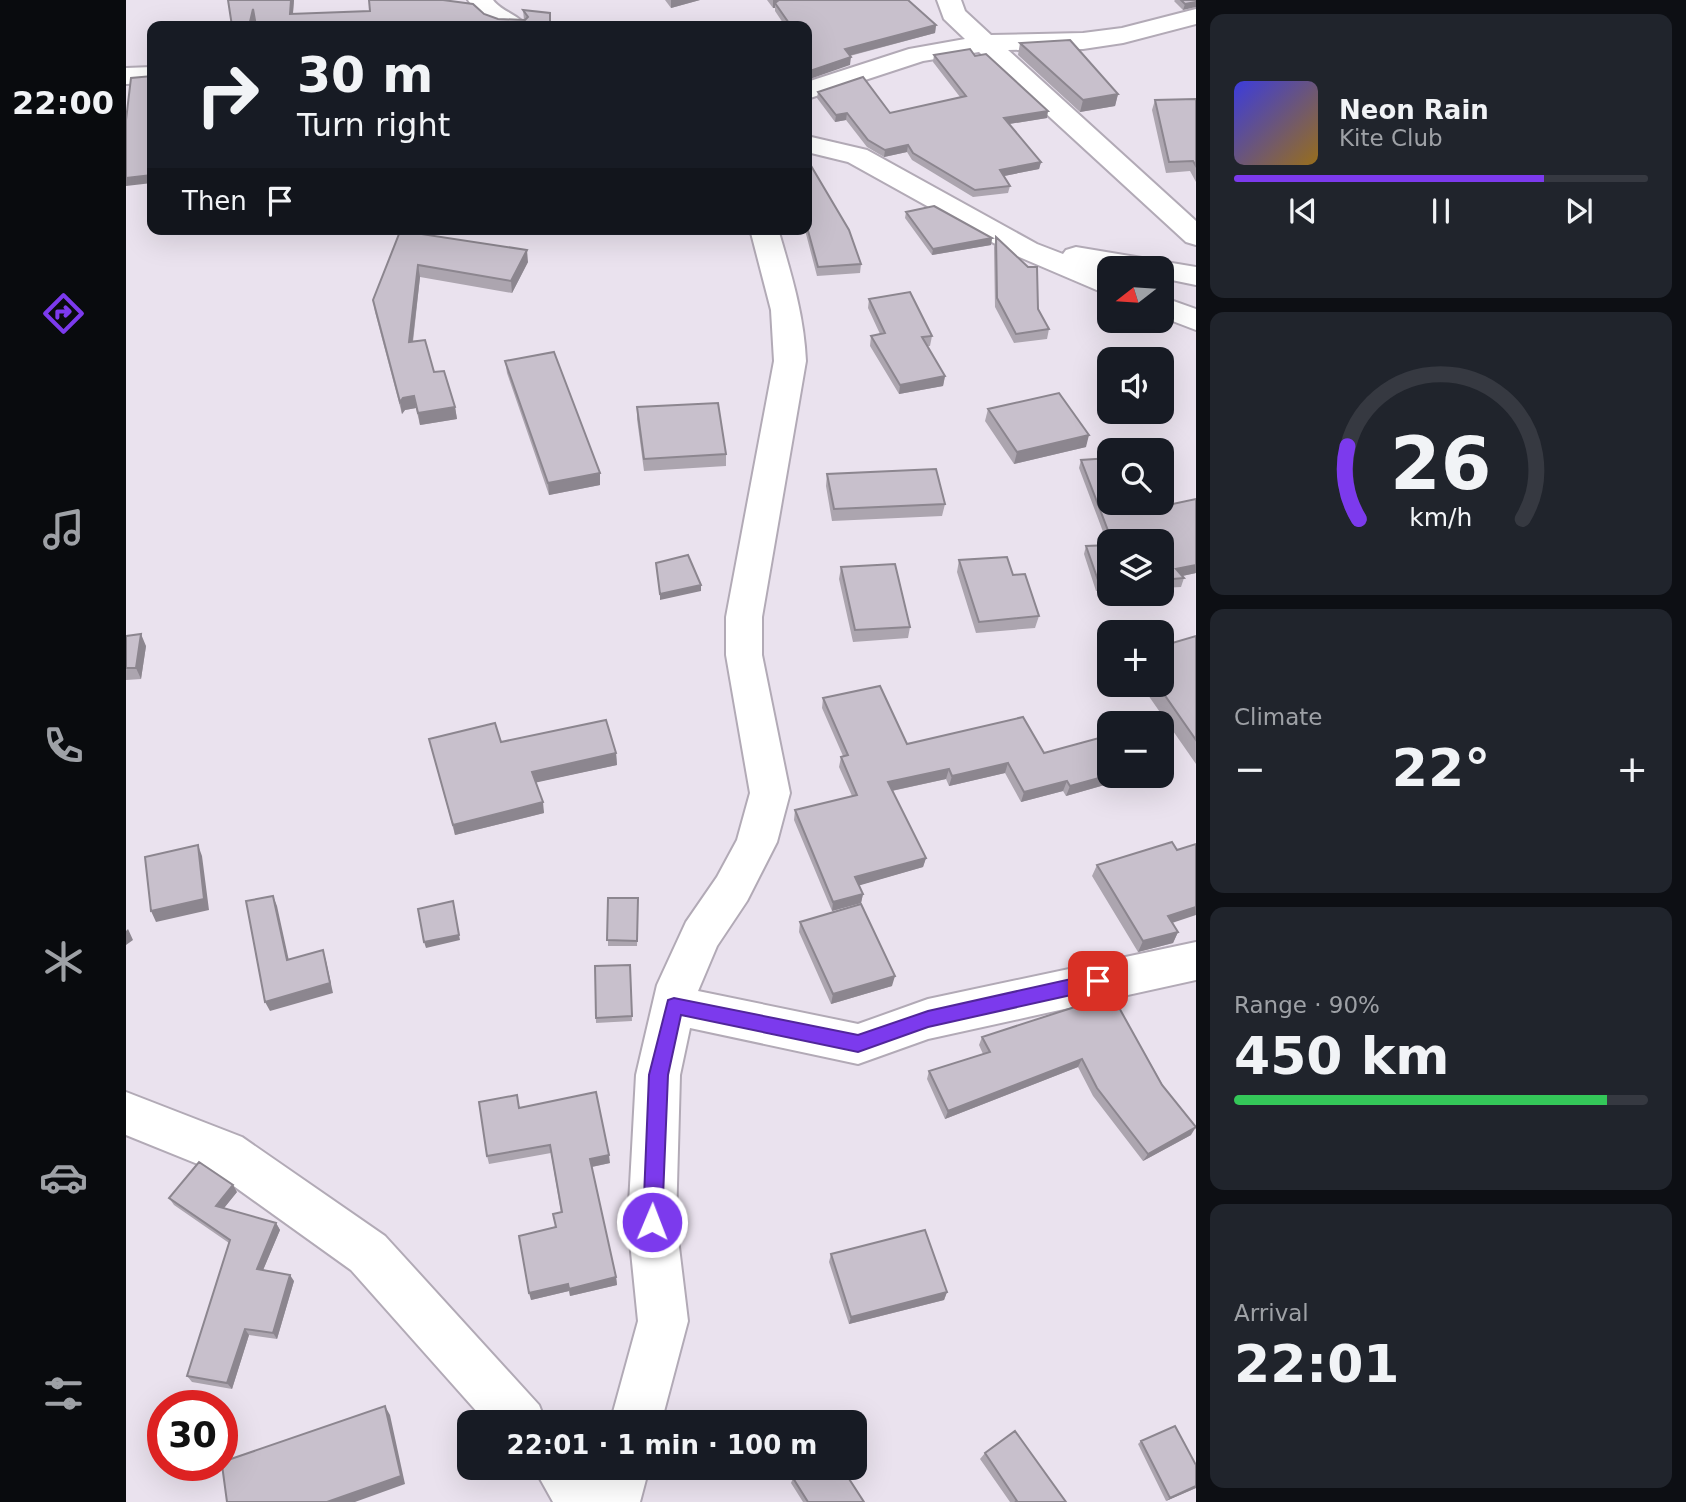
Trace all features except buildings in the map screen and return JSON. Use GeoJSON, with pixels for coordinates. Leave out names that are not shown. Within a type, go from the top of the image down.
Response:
{"type":"FeatureCollection","features":[{"type":"Feature","properties":{"kind":"street"},"geometry":{"type":"LineString","coordinates":[[480,0],[493,16],[504,21]]}},
{"type":"Feature","properties":{"kind":"street"},"geometry":{"type":"LineString","coordinates":[[949,0],[953,14],[1196,236]]}},
{"type":"Feature","properties":{"kind":"street"},"geometry":{"type":"LineString","coordinates":[[812,89],[918,54],[986,43],[1083,41],[1123,35],[1196,16]]}},
{"type":"Feature","properties":{"kind":"street"},"geometry":{"type":"LineString","coordinates":[[126,76],[147,75]]}},
{"type":"Feature","properties":{"kind":"street"},"geometry":{"type":"LineString","coordinates":[[812,145],[857,156],[1027,250],[1097,279]]}},
{"type":"Feature","properties":{"kind":"street"},"geometry":{"type":"LineString","coordinates":[[639,1410],[663,1321],[652,1222],[654,1156],[659,1075],[678,985],[701,936],[732,889],[757,842],[771,793],[744,655],[744,617],[790,361],[791,332],[787,303],[766,235]]}},
{"type":"Feature","properties":{"kind":"street"},"geometry":{"type":"LineString","coordinates":[[1027,250],[1097,260]]}},
{"type":"Feature","properties":{"kind":"street"},"geometry":{"type":"LineString","coordinates":[[1174,271],[1196,276]]}},
{"type":"Feature","properties":{"kind":"street"},"geometry":{"type":"LineString","coordinates":[[1174,311],[1196,320]]}},
{"type":"Feature","properties":{"kind":"street"},"geometry":{"type":"LineString","coordinates":[[674,1006],[858,1044],[928,1019],[1196,961]]}},
{"type":"Feature","properties":{"kind":"street"},"geometry":{"type":"LineString","coordinates":[[126,1113],[226,1153],[368,1253],[509,1410]]}},
{"type":"Feature","properties":{"kind":"street"},"geometry":{"type":"LineString","coordinates":[[568,1480],[584,1502]]}},
{"type":"Feature","properties":{"kind":"street"},"geometry":{"type":"LineString","coordinates":[[614,1502],[620,1480]]}},
{"type":"Feature","properties":{"kind":"route"},"geometry":{"type":"LineString","coordinates":[[652,1222],[659,1075],[674,1006],[858,1044],[928,1019],[1098,981]]}}]}
